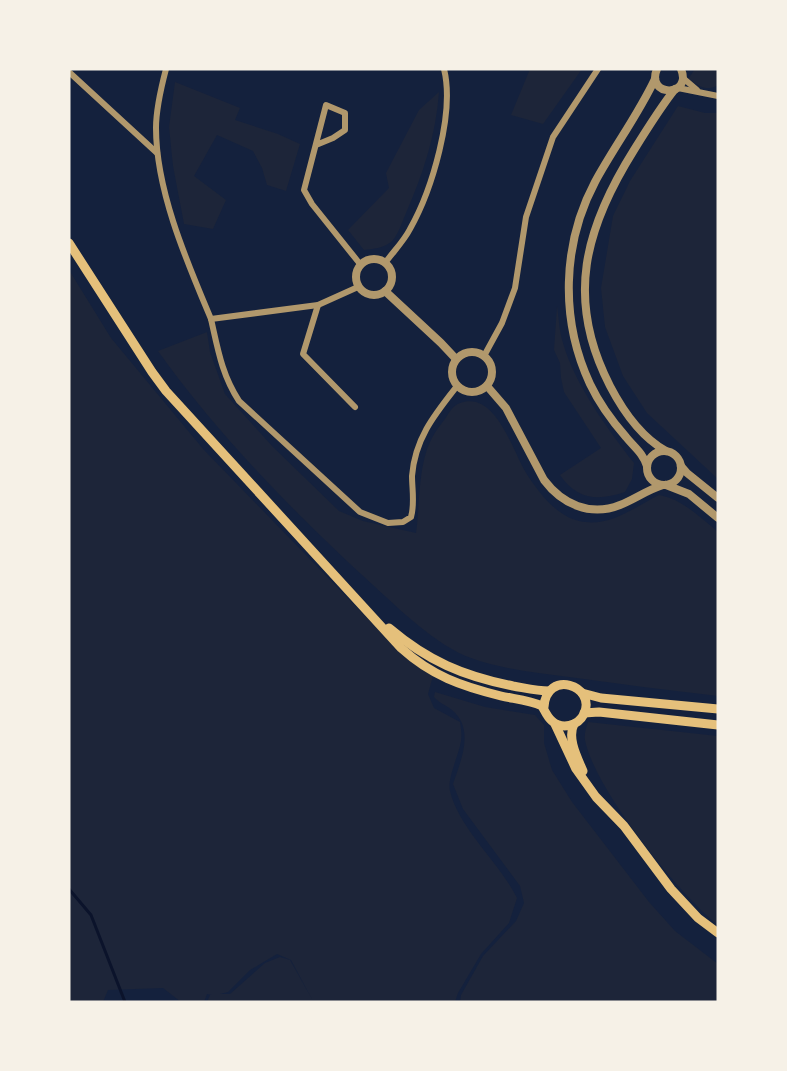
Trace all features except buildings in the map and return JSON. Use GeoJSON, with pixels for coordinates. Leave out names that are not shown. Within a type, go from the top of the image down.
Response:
{"type":"FeatureCollection","features":[{"type":"Feature","properties":{"kind":"main road"},"geometry":{"type":"LineString","coordinates":[[69,243],[166,392],[401,648],[425,668],[463,686],[536,703],[544,707]]}},
{"type":"Feature","properties":{"kind":"main road"},"geometry":{"type":"LineString","coordinates":[[341,584],[402,639],[434,661],[477,678],[549,691]]}},
{"type":"Feature","properties":{"kind":"main road"},"geometry":{"type":"LineString","coordinates":[[718,709],[601,698],[582,693],[565,684],[549,691],[544,707],[547,717],[555,724],[576,769],[596,797],[624,826],[671,889],[698,918],[718,933]]}},
{"type":"Feature","properties":{"kind":"main road"},"geometry":{"type":"LineString","coordinates":[[582,693],[586,703],[584,713],[574,724],[571,738],[596,797]]}},
{"type":"Feature","properties":{"kind":"main road"},"geometry":{"type":"LineString","coordinates":[[584,713],[599,712],[718,725]]}},
{"type":"Feature","properties":{"kind":"main road"},"geometry":{"type":"LineString","coordinates":[[555,724],[565,726],[574,724]]}},
{"type":"Feature","properties":{"kind":"street"},"geometry":{"type":"LineString","coordinates":[[165,69],[156,127],[157,153],[168,204],[184,257],[211,319],[228,384],[239,401],[360,512],[380,520],[403,522],[411,517],[413,510],[412,476],[420,437],[457,386]]}},
{"type":"Feature","properties":{"kind":"street"},"geometry":{"type":"LineString","coordinates":[[484,356],[502,322],[515,288],[526,217],[553,137],[598,69]]}},
{"type":"Feature","properties":{"kind":"street"},"geometry":{"type":"LineString","coordinates":[[657,69],[655,79],[640,109],[590,192],[572,247],[569,278],[570,317],[578,354],[597,397],[607,413],[644,456],[653,481],[689,494],[718,518]]}},
{"type":"Feature","properties":{"kind":"street"},"geometry":{"type":"LineString","coordinates":[[385,262],[410,230],[439,154],[446,117],[446,70]]}},
{"type":"Feature","properties":{"kind":"street"},"geometry":{"type":"LineString","coordinates":[[69,72],[157,153]]}},
{"type":"Feature","properties":{"kind":"street"},"geometry":{"type":"LineString","coordinates":[[700,92],[684,73],[676,89],[654,117],[605,199],[588,251],[587,315],[594,350],[605,376],[632,420],[656,445],[676,456],[687,474],[718,498]]}},
{"type":"Feature","properties":{"kind":"street"},"geometry":{"type":"LineString","coordinates":[[655,79],[663,89],[718,96]]}},
{"type":"Feature","properties":{"kind":"street"},"geometry":{"type":"LineString","coordinates":[[316,145],[345,130],[345,113],[326,105],[304,190],[312,204],[360,264]]}},
{"type":"Feature","properties":{"kind":"street"},"geometry":{"type":"LineString","coordinates":[[370,259],[385,262],[392,277],[385,291],[380,294],[368,294],[358,287],[355,275],[360,264],[370,259]]}},
{"type":"Feature","properties":{"kind":"street"},"geometry":{"type":"LineString","coordinates":[[211,319],[318,305],[358,287]]}},
{"type":"Feature","properties":{"kind":"street"},"geometry":{"type":"LineString","coordinates":[[385,291],[456,359]]}},
{"type":"Feature","properties":{"kind":"street"},"geometry":{"type":"LineString","coordinates":[[318,305],[303,354],[355,407]]}},
{"type":"Feature","properties":{"kind":"street"},"geometry":{"type":"LineString","coordinates":[[472,352],[484,356],[491,367],[492,374],[487,386],[475,392],[468,392],[457,386],[453,381],[452,370],[456,359],[472,352]]}},
{"type":"Feature","properties":{"kind":"street"},"geometry":{"type":"LineString","coordinates":[[487,386],[506,408],[544,480],[561,498],[574,506],[599,511],[621,505],[674,482],[678,478],[681,466],[679,460]]}},
{"type":"Feature","properties":{"kind":"street"},"geometry":{"type":"LineString","coordinates":[[635,497],[642,485],[652,455],[666,451]]}},
{"type":"Feature","properties":{"kind":"shaded area"},"geometry":{"type":"Polygon","coordinates":[[[530,69],[582,69],[543,124],[511,115],[530,69]]]}},
{"type":"Feature","properties":{"kind":"shaded area"},"geometry":{"type":"Polygon","coordinates":[[[695,69],[718,69],[718,85],[706,88],[688,79],[695,69]]]}},
{"type":"Feature","properties":{"kind":"shaded area"},"geometry":{"type":"Polygon","coordinates":[[[175,82],[240,108],[235,120],[300,144],[286,191],[267,185],[262,168],[253,151],[217,135],[194,176],[226,200],[213,229],[184,224],[173,166],[169,127],[175,82]]]}},
{"type":"Feature","properties":{"kind":"shaded area"},"geometry":{"type":"Polygon","coordinates":[[[439,92],[428,154],[398,233],[388,244],[364,250],[348,230],[389,188],[386,173],[419,110],[439,92]]]}},
{"type":"Feature","properties":{"kind":"shaded area"},"geometry":{"type":"Polygon","coordinates":[[[678,106],[705,113],[718,113],[718,479],[647,413],[623,376],[605,327],[601,288],[613,216],[630,181],[678,106]]]}},
{"type":"Feature","properties":{"kind":"shaded area"},"geometry":{"type":"Polygon","coordinates":[[[69,270],[111,338],[204,450],[371,622],[433,676],[428,694],[434,708],[460,722],[461,741],[450,786],[455,805],[462,819],[517,898],[509,923],[481,954],[455,1002],[207,1002],[212,995],[207,994],[204,1002],[181,1002],[163,988],[108,990],[103,1002],[69,1002],[69,270]],[[277,954],[250,970],[228,992],[220,994],[230,994],[265,963],[280,957],[290,960],[313,1001],[291,960],[277,954]]]}},
{"type":"Feature","properties":{"kind":"shaded area"},"geometry":{"type":"Polygon","coordinates":[[[557,306],[562,338],[575,374],[603,421],[634,463],[632,479],[625,492],[606,497],[581,494],[560,475],[601,448],[564,392],[560,363],[554,350],[557,306]]]}},
{"type":"Feature","properties":{"kind":"shaded area"},"geometry":{"type":"Polygon","coordinates":[[[207,332],[210,352],[225,394],[273,447],[339,511],[363,521],[416,533],[422,472],[427,448],[435,433],[457,404],[473,402],[484,406],[494,415],[538,490],[556,509],[571,518],[579,521],[600,522],[620,516],[659,495],[675,500],[690,509],[718,532],[718,696],[507,668],[471,658],[432,636],[383,595],[259,473],[206,413],[158,351],[207,332]]]}},
{"type":"Feature","properties":{"kind":"shaded area"},"geometry":{"type":"Polygon","coordinates":[[[435,692],[485,707],[535,715],[544,725],[544,743],[552,770],[572,802],[649,902],[675,931],[718,964],[718,1002],[460,1002],[461,995],[483,956],[516,921],[524,903],[520,886],[463,809],[453,784],[464,745],[463,726],[452,710],[434,697],[435,692]]]}},
{"type":"Feature","properties":{"kind":"shaded area"},"geometry":{"type":"Polygon","coordinates":[[[588,722],[718,736],[718,925],[701,910],[661,866],[621,812],[592,760],[585,738],[588,722]]]}},
{"type":"Feature","properties":{"kind":"waterway"},"geometry":{"type":"LineString","coordinates":[[69,889],[91,915],[125,1002]]}}]}
